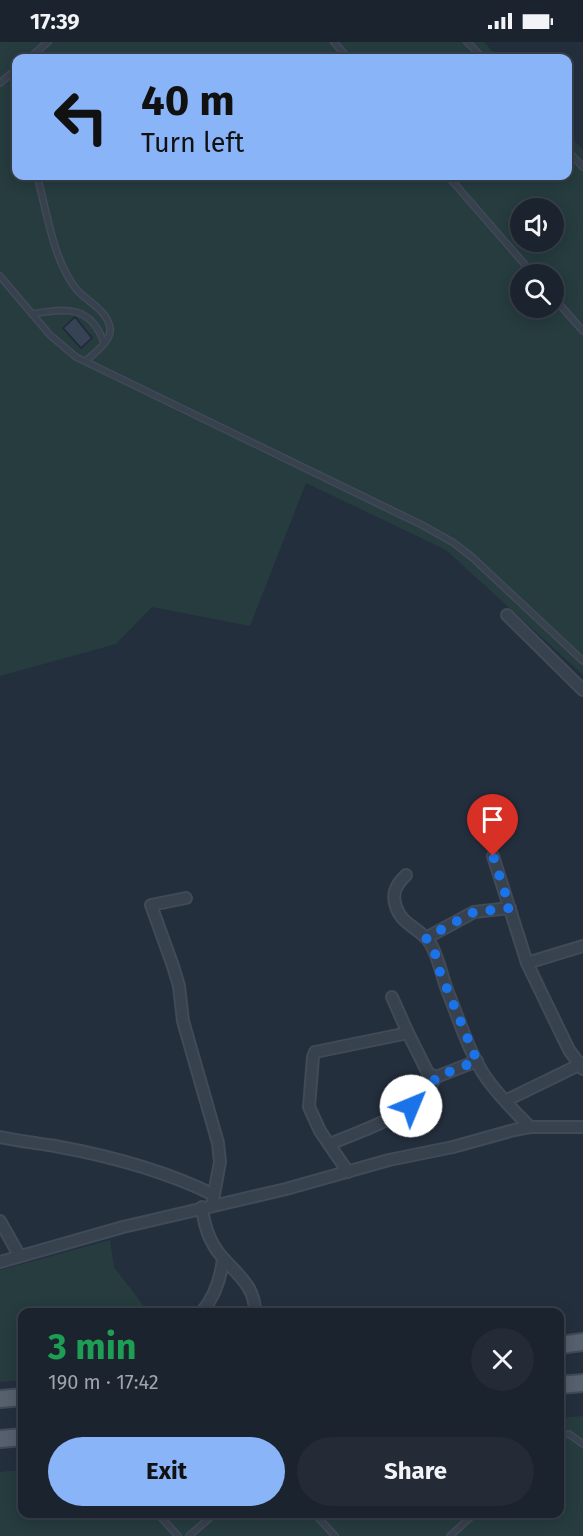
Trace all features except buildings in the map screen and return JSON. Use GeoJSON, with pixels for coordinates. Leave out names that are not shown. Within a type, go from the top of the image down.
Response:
{"type":"FeatureCollection","features":[{"type":"Feature","properties":{"kind":"main road"},"geometry":{"type":"LineString","coordinates":[[564,1344],[583,1342]]}},
{"type":"Feature","properties":{"kind":"main road"},"geometry":{"type":"LineString","coordinates":[[564,1385],[583,1383]]}},
{"type":"Feature","properties":{"kind":"main road"},"geometry":{"type":"LineString","coordinates":[[0,1399],[18,1397]]}},
{"type":"Feature","properties":{"kind":"main road"},"geometry":{"type":"LineString","coordinates":[[0,1439],[18,1437]]}},
{"type":"Feature","properties":{"kind":"street"},"geometry":{"type":"LineString","coordinates":[[507,615],[583,690]]}},
{"type":"Feature","properties":{"kind":"street"},"geometry":{"type":"LineString","coordinates":[[493,856],[527,963],[555,1023],[582,1066],[505,1101]]}},
{"type":"Feature","properties":{"kind":"street"},"geometry":{"type":"LineString","coordinates":[[406,875],[399,882],[393,895],[396,906],[410,927],[426,938],[434,950],[440,972],[477,1061],[487,1078],[530,1127]]}},
{"type":"Feature","properties":{"kind":"street"},"geometry":{"type":"LineString","coordinates":[[186,898],[151,905],[179,986],[183,1021],[218,1143],[220,1162],[204,1222],[209,1236],[223,1258],[252,1291],[254,1308]]}},
{"type":"Feature","properties":{"kind":"street"},"geometry":{"type":"LineString","coordinates":[[426,938],[474,912],[510,908]]}},
{"type":"Feature","properties":{"kind":"street"},"geometry":{"type":"LineString","coordinates":[[527,963],[583,946]]}},
{"type":"Feature","properties":{"kind":"street"},"geometry":{"type":"LineString","coordinates":[[392,998],[428,1073],[436,1077]]}},
{"type":"Feature","properties":{"kind":"street"},"geometry":{"type":"LineString","coordinates":[[348,1172],[320,1131],[309,1107],[315,1052],[408,1033]]}},
{"type":"Feature","properties":{"kind":"street"},"geometry":{"type":"LineString","coordinates":[[330,1144],[411,1106],[428,1093],[436,1077],[477,1061]]}},
{"type":"Feature","properties":{"kind":"street"},"geometry":{"type":"LineString","coordinates":[[0,1262],[209,1202],[286,1189],[530,1127],[583,1127]]}},
{"type":"Feature","properties":{"kind":"street"},"geometry":{"type":"LineString","coordinates":[[0,1137],[86,1153],[161,1172],[183,1179],[209,1202]]}},
{"type":"Feature","properties":{"kind":"street"},"geometry":{"type":"LineString","coordinates":[[0,1221],[19,1255]]}},
{"type":"Feature","properties":{"kind":"street"},"geometry":{"type":"LineString","coordinates":[[205,1308],[218,1286],[223,1258]]}},
{"type":"Feature","properties":{"kind":"lane"},"geometry":{"type":"LineString","coordinates":[[34,54],[48,42]]}},
{"type":"Feature","properties":{"kind":"lane"},"geometry":{"type":"LineString","coordinates":[[334,42],[344,54]]}},
{"type":"Feature","properties":{"kind":"lane"},"geometry":{"type":"LineString","coordinates":[[467,42],[479,54]]}},
{"type":"Feature","properties":{"kind":"lane"},"geometry":{"type":"LineString","coordinates":[[0,83],[12,73]]}},
{"type":"Feature","properties":{"kind":"lane"},"geometry":{"type":"LineString","coordinates":[[572,155],[583,167]]}},
{"type":"Feature","properties":{"kind":"lane"},"geometry":{"type":"LineString","coordinates":[[38,180],[60,259],[77,290],[96,306],[108,321],[110,333],[104,344],[86,362]]}},
{"type":"Feature","properties":{"kind":"lane"},"geometry":{"type":"LineString","coordinates":[[451,180],[524,264]]}},
{"type":"Feature","properties":{"kind":"lane"},"geometry":{"type":"LineString","coordinates":[[0,276],[64,348],[86,362],[313,470],[443,536],[473,558],[583,661]]}},
{"type":"Feature","properties":{"kind":"lane"},"geometry":{"type":"LineString","coordinates":[[564,309],[583,331]]}},
{"type":"Feature","properties":{"kind":"lane"},"geometry":{"type":"LineString","coordinates":[[32,314],[65,310],[82,314],[96,326],[104,344]]}},
{"type":"Feature","properties":{"kind":"lane"},"geometry":{"type":"LineString","coordinates":[[564,1433],[583,1444]]}},
{"type":"Feature","properties":{"kind":"lane"},"geometry":{"type":"LineString","coordinates":[[162,1518],[178,1536]]}},
{"type":"Feature","properties":{"kind":"lane"},"geometry":{"type":"LineString","coordinates":[[189,1536],[209,1518]]}},
{"type":"Feature","properties":{"kind":"lane"},"geometry":{"type":"LineString","coordinates":[[319,1518],[335,1536]]}},
{"type":"Feature","properties":{"kind":"lane"},"geometry":{"type":"LineString","coordinates":[[450,1536],[470,1518]]}},
{"type":"Feature","properties":{"kind":"green space"},"geometry":{"type":"Polygon","coordinates":[[[0,42],[484,42],[495,54],[12,54],[12,180],[572,180],[572,138],[583,150],[583,675],[446,550],[306,483],[250,626],[152,607],[116,644],[0,676],[0,42]]]}},
{"type":"Feature","properties":{"kind":"green space"},"geometry":{"type":"Polygon","coordinates":[[[110,1240],[114,1267],[145,1308],[18,1308],[18,1380],[0,1382],[0,1270],[110,1240]]]}},
{"type":"Feature","properties":{"kind":"green space"},"geometry":{"type":"Polygon","coordinates":[[[583,1416],[583,1536],[0,1536],[0,1472],[18,1470],[18,1518],[564,1518],[564,1418],[583,1416]]]}},
{"type":"Feature","properties":{"kind":"route"},"geometry":{"type":"LineString","coordinates":[[411,1106],[428,1093],[436,1077],[477,1061],[440,972],[434,950],[426,938],[474,912],[510,908],[493,856]]}}]}
